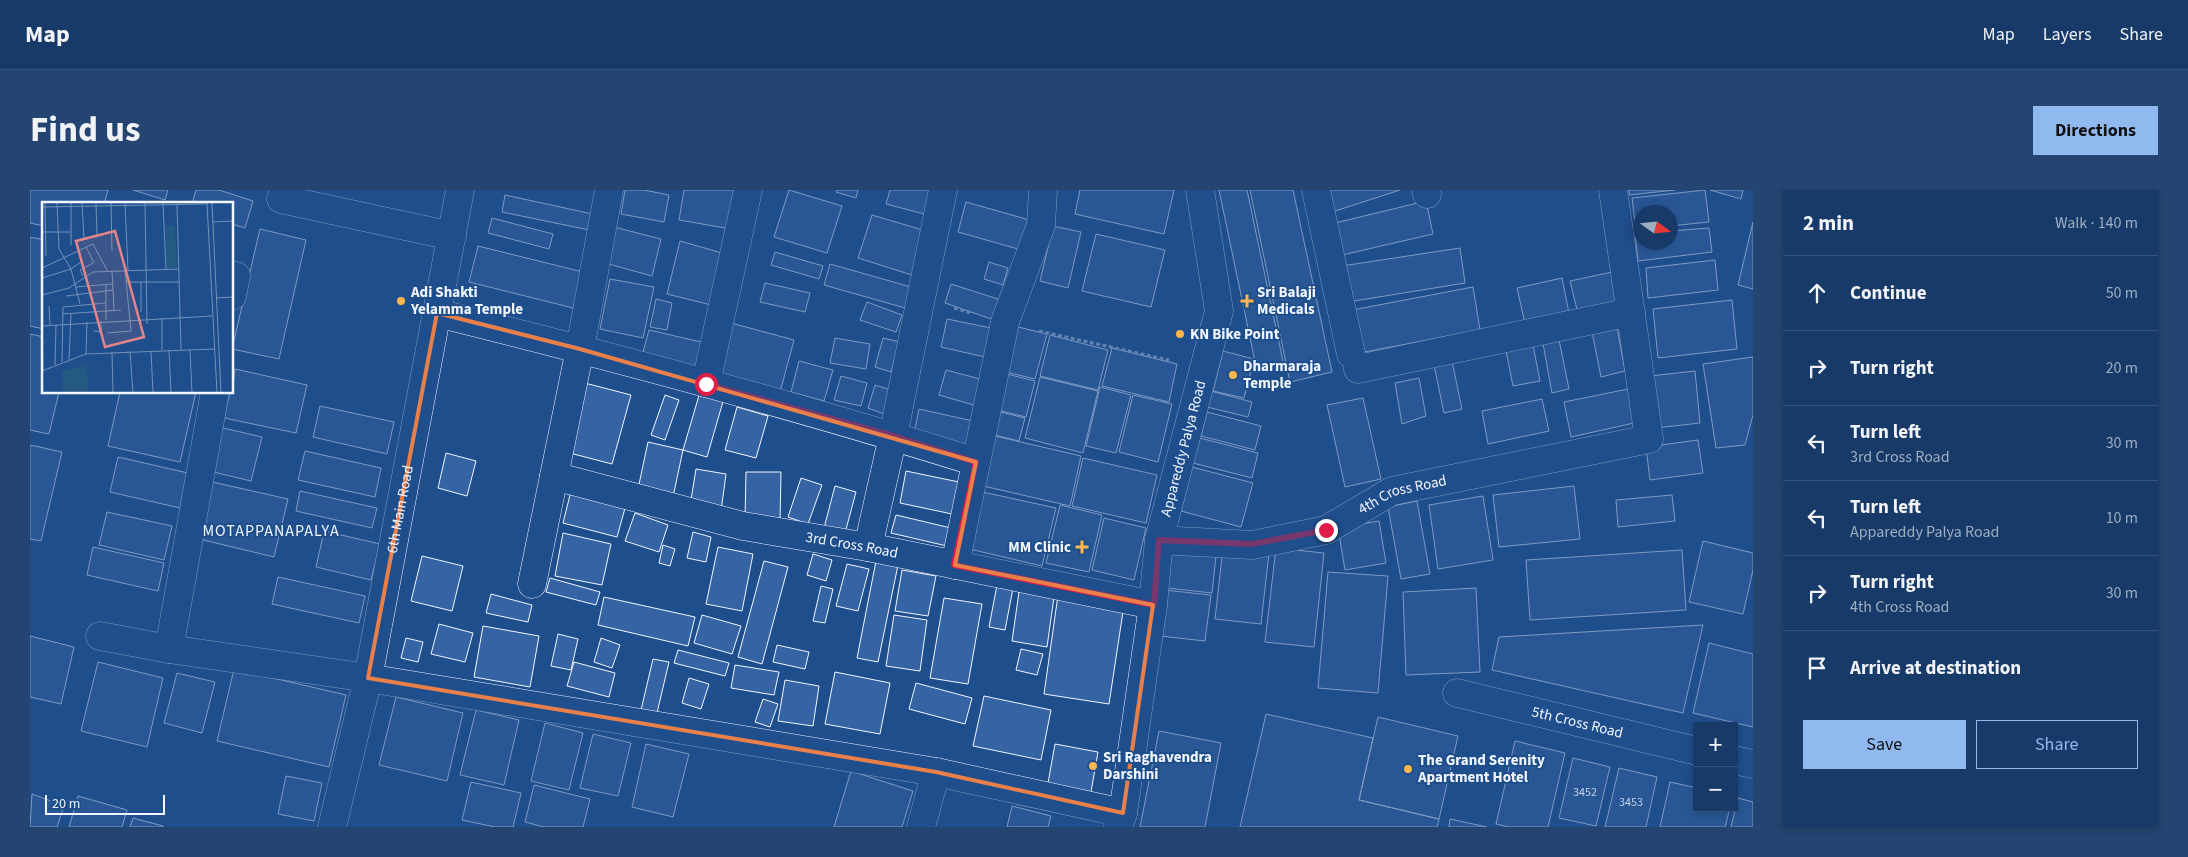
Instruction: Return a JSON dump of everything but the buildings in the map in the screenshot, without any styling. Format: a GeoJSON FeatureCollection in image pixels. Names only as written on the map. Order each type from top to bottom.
{"type":"FeatureCollection","features":[{"type":"Feature","properties":{"kind":"street"},"geometry":{"type":"LineString","coordinates":[[284,190],[281,199],[452,236]]}},
{"type":"Feature","properties":{"kind":"street","name":"6th Main Road"},"geometry":{"type":"LineString","coordinates":[[332,827],[368,678],[460,190]]}},
{"type":"Feature","properties":{"kind":"street"},"geometry":{"type":"LineString","coordinates":[[532,584],[580,348],[609,190]]}},
{"type":"Feature","properties":{"kind":"street"},"geometry":{"type":"LineString","coordinates":[[706,384],[748,190]]}},
{"type":"Feature","properties":{"kind":"street"},"geometry":{"type":"LineString","coordinates":[[868,547],[894,436],[943,190]]}},
{"type":"Feature","properties":{"kind":"street"},"geometry":{"type":"LineString","coordinates":[[954,565],[1005,322],[1041,225],[1043,190]]}},
{"type":"Feature","properties":{"kind":"street","name":"Appareddy Palya Road"},"geometry":{"type":"LineString","coordinates":[[1120,820],[1154,605],[1159,540],[1218,311],[1200,190]]}},
{"type":"Feature","properties":{"kind":"street"},"geometry":{"type":"LineString","coordinates":[[1316,190],[1355,362],[1631,312],[1613,190]]}},
{"type":"Feature","properties":{"kind":"street","name":"4th Cross Road"},"geometry":{"type":"LineString","coordinates":[[1159,540],[1252,544],[1326,530],[1392,491],[1649,439],[1631,312]]}},
{"type":"Feature","properties":{"kind":"street"},"geometry":{"type":"LineString","coordinates":[[437,313],[580,348],[894,436],[976,462]]}},
{"type":"Feature","properties":{"kind":"street"},"geometry":{"type":"LineString","coordinates":[[169,649],[215,394]]}},
{"type":"Feature","properties":{"kind":"street","name":"3rd Cross Road"},"geometry":{"type":"LineString","coordinates":[[554,476],[743,526],[868,547],[1154,605]]}},
{"type":"Feature","properties":{"kind":"street"},"geometry":{"type":"LineString","coordinates":[[100,636],[169,649],[368,678],[936,772],[1120,820]]}},
{"type":"Feature","properties":{"kind":"street","name":"5th Cross Road"},"geometry":{"type":"LineString","coordinates":[[1457,693],[1693,750]]}},
{"type":"Feature","properties":{"kind":"street"},"geometry":{"type":"LineString","coordinates":[[1738,761],[1753,764]]}},
{"type":"Feature","properties":{"kind":"street"},"geometry":{"type":"LineString","coordinates":[[921,827],[936,772]]}},
{"type":"Feature","properties":{"kind":"path"},"geometry":{"type":"LineString","coordinates":[[1042,332],[1204,368]]}},
{"type":"Feature","properties":{"kind":"highlighted area"},"geometry":{"type":"Polygon","coordinates":[[[437,313],[580,349],[976,462],[955,565],[1153,605],[1123,813],[936,772],[368,678],[437,313]]]}},
{"type":"Feature","properties":{"kind":"place","name":"Adi Shakti Yelamma Temple"},"geometry":{"type":"Point","coordinates":[401,301]}},
{"type":"Feature","properties":{"kind":"place","name":"Sri Balaji Medicals"},"geometry":{"type":"Point","coordinates":[1247,301]}},
{"type":"Feature","properties":{"kind":"place","name":"KN Bike Point"},"geometry":{"type":"Point","coordinates":[1180,334]}},
{"type":"Feature","properties":{"kind":"place","name":"Dharmaraja Temple"},"geometry":{"type":"Point","coordinates":[1233,375]}},
{"type":"Feature","properties":{"kind":"place","name":"MM Clinic"},"geometry":{"type":"Point","coordinates":[1082,547]}},
{"type":"Feature","properties":{"kind":"place","name":"Sri Raghavendra Darshini"},"geometry":{"type":"Point","coordinates":[1093,766]}},
{"type":"Feature","properties":{"kind":"place","name":"The Grand Serenity Apartment Hotel"},"geometry":{"type":"Point","coordinates":[1408,769]}},
{"type":"Feature","properties":{"kind":"district","name":"MOTAPPANAPALYA"},"geometry":{"type":"Point","coordinates":[271,530]}},
{"type":"Feature","properties":{"kind":"route"},"geometry":{"type":"LineString","coordinates":[[706,384],[894,436],[976,462],[954,565],[1154,605],[1159,540],[1252,544],[1326,530]]}}]}
